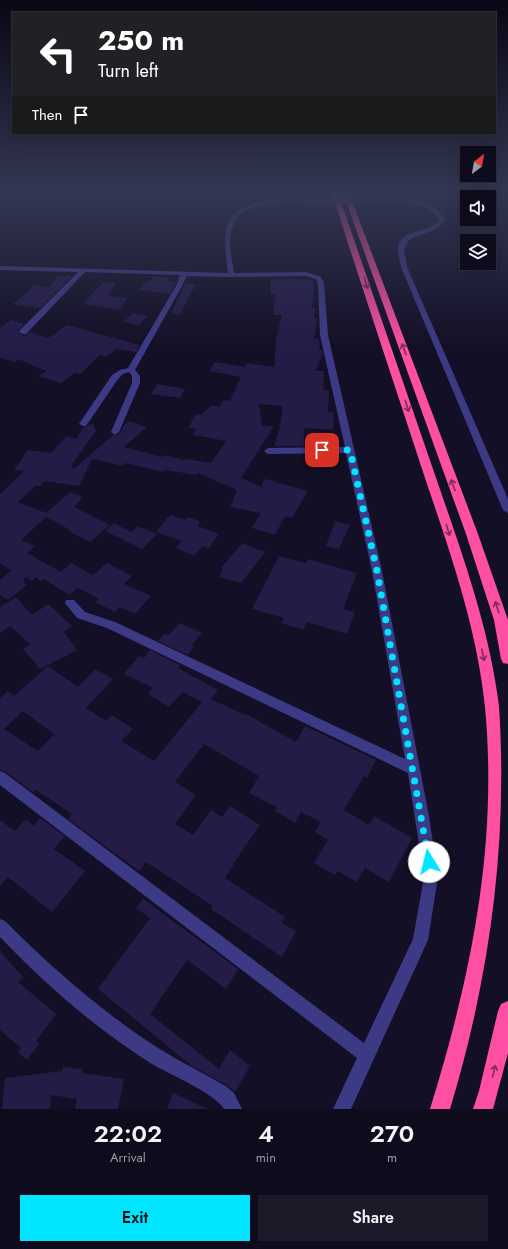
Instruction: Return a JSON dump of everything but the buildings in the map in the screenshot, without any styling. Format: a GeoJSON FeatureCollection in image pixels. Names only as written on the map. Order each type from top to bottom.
{"type":"FeatureCollection","features":[{"type":"Feature","properties":{"kind":"highway"},"geometry":{"type":"LineString","coordinates":[[352,245],[462,572],[477,625],[492,708],[497,789],[495,849],[487,917],[474,990],[451,1075],[440,1109]]}},
{"type":"Feature","properties":{"kind":"highway"},"geometry":{"type":"LineString","coordinates":[[365,245],[472,534],[501,620],[508,659]]}},
{"type":"Feature","properties":{"kind":"highway"},"geometry":{"type":"LineString","coordinates":[[483,1109],[508,1011]]}},
{"type":"Feature","properties":{"kind":"street"},"geometry":{"type":"LineString","coordinates":[[228,245],[231,275]]}},
{"type":"Feature","properties":{"kind":"street"},"geometry":{"type":"LineString","coordinates":[[402,245],[404,267],[508,510]]}},
{"type":"Feature","properties":{"kind":"street"},"geometry":{"type":"LineString","coordinates":[[0,268],[231,275],[306,274],[319,278],[321,283],[324,335],[377,571],[431,877],[420,940],[342,1109]]}},
{"type":"Feature","properties":{"kind":"street"},"geometry":{"type":"LineString","coordinates":[[23,332],[83,271]]}},
{"type":"Feature","properties":{"kind":"street"},"geometry":{"type":"LineString","coordinates":[[131,370],[179,286],[184,274]]}},
{"type":"Feature","properties":{"kind":"street"},"geometry":{"type":"LineString","coordinates":[[83,424],[119,372],[131,370]]}},
{"type":"Feature","properties":{"kind":"street"},"geometry":{"type":"LineString","coordinates":[[115,432],[136,383],[136,376],[131,370]]}},
{"type":"Feature","properties":{"kind":"street"},"geometry":{"type":"LineString","coordinates":[[268,451],[350,450]]}},
{"type":"Feature","properties":{"kind":"street"},"geometry":{"type":"LineString","coordinates":[[70,603],[81,615],[111,625],[413,769]]}},
{"type":"Feature","properties":{"kind":"street"},"geometry":{"type":"LineString","coordinates":[[0,777],[367,1055]]}},
{"type":"Feature","properties":{"kind":"street"},"geometry":{"type":"LineString","coordinates":[[0,926],[36,962],[110,1024],[152,1054],[221,1093],[228,1099],[233,1109]]}},
{"type":"Feature","properties":{"kind":"route"},"geometry":{"type":"LineString","coordinates":[[322,450],[350,450],[377,571],[422,816],[429,862]]}}]}
